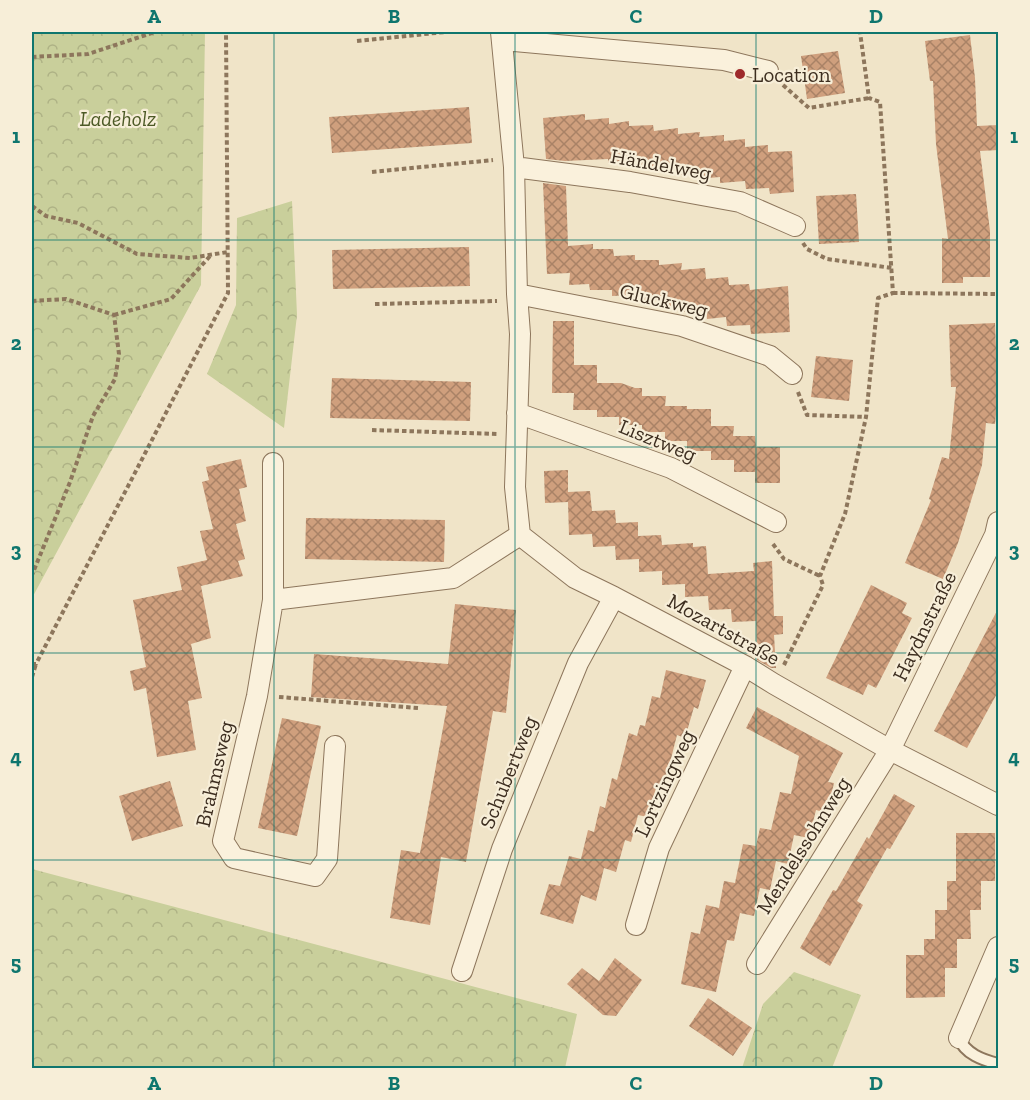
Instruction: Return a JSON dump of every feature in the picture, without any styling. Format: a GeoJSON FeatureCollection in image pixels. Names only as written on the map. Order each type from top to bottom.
{"type":"FeatureCollection","features":[{"type":"Feature","properties":{"kind":"street"},"geometry":{"type":"LineString","coordinates":[[273,600],[453,578],[520,535],[514,488],[520,334],[513,162],[501,36],[724,60],[768,71]]}},
{"type":"Feature","properties":{"kind":"street","name":"Händelweg"},"geometry":{"type":"LineString","coordinates":[[513,162],[740,202],[795,226]]}},
{"type":"Feature","properties":{"kind":"street","name":"Gluckweg"},"geometry":{"type":"LineString","coordinates":[[517,297],[681,326],[770,356],[792,374]]}},
{"type":"Feature","properties":{"kind":"street","name":"Lisztweg"},"geometry":{"type":"LineString","coordinates":[[517,413],[670,468],[776,522]]}},
{"type":"Feature","properties":{"kind":"street","name":"Brahmsweg"},"geometry":{"type":"LineString","coordinates":[[273,463],[273,600],[256,696],[223,841],[234,858],[315,876],[327,859],[335,746]]}},
{"type":"Feature","properties":{"kind":"street","name":"Haydnstraße"},"geometry":{"type":"LineString","coordinates":[[890,750],[995,535],[999,522]]}},
{"type":"Feature","properties":{"kind":"street","name":"Mozartstraße"},"geometry":{"type":"LineString","coordinates":[[520,535],[575,578],[745,666],[890,750],[999,805]]}},
{"type":"Feature","properties":{"kind":"street","name":"Schubertweg"},"geometry":{"type":"LineString","coordinates":[[462,971],[502,849],[578,663],[614,597]]}},
{"type":"Feature","properties":{"kind":"street","name":"Lortzingweg"},"geometry":{"type":"LineString","coordinates":[[636,925],[659,848],[745,666]]}},
{"type":"Feature","properties":{"kind":"street","name":"Mendelssohnweg"},"geometry":{"type":"LineString","coordinates":[[757,964],[890,750]]}},
{"type":"Feature","properties":{"kind":"street"},"geometry":{"type":"LineString","coordinates":[[959,1038],[999,947]]}},
{"type":"Feature","properties":{"kind":"lane"},"geometry":{"type":"LineString","coordinates":[[959,1038],[968,1050],[999,1064]]}},
{"type":"Feature","properties":{"kind":"path"},"geometry":{"type":"LineString","coordinates":[[32,57],[88,54],[155,32]]}},
{"type":"Feature","properties":{"kind":"path"},"geometry":{"type":"LineString","coordinates":[[32,677],[34,664],[228,293],[226,32]]}},
{"type":"Feature","properties":{"kind":"path"},"geometry":{"type":"LineString","coordinates":[[357,41],[445,32]]}},
{"type":"Feature","properties":{"kind":"path"},"geometry":{"type":"LineString","coordinates":[[860,32],[869,98]]}},
{"type":"Feature","properties":{"kind":"path"},"geometry":{"type":"LineString","coordinates":[[768,71],[809,108],[869,98],[880,102],[893,293]]}},
{"type":"Feature","properties":{"kind":"path"},"geometry":{"type":"LineString","coordinates":[[372,171],[513,162]]}},
{"type":"Feature","properties":{"kind":"path"},"geometry":{"type":"LineString","coordinates":[[32,206],[46,216],[78,223],[137,254],[190,258],[228,252]]}},
{"type":"Feature","properties":{"kind":"path"},"geometry":{"type":"LineString","coordinates":[[795,226],[807,249],[827,259],[892,268]]}},
{"type":"Feature","properties":{"kind":"path"},"geometry":{"type":"LineString","coordinates":[[32,301],[66,299],[114,315],[171,299],[211,255]]}},
{"type":"Feature","properties":{"kind":"path"},"geometry":{"type":"LineString","coordinates":[[774,684],[823,585],[820,576],[845,514],[866,417],[878,298],[893,293],[999,294]]}},
{"type":"Feature","properties":{"kind":"path"},"geometry":{"type":"LineString","coordinates":[[375,304],[517,297]]}},
{"type":"Feature","properties":{"kind":"path"},"geometry":{"type":"LineString","coordinates":[[32,575],[70,482],[93,416],[115,379],[118,354],[114,315]]}},
{"type":"Feature","properties":{"kind":"path"},"geometry":{"type":"LineString","coordinates":[[792,374],[807,415],[866,417]]}},
{"type":"Feature","properties":{"kind":"path"},"geometry":{"type":"LineString","coordinates":[[372,430],[516,435]]}},
{"type":"Feature","properties":{"kind":"path"},"geometry":{"type":"LineString","coordinates":[[776,522],[773,544],[784,559],[820,576]]}},
{"type":"Feature","properties":{"kind":"path"},"geometry":{"type":"LineString","coordinates":[[256,696],[418,708]]}},
{"type":"Feature","properties":{"kind":"green space","name":"Ladeholz"},"geometry":{"type":"Polygon","coordinates":[[[32,32],[205,32],[201,285],[32,598],[32,32]]]}},
{"type":"Feature","properties":{"kind":"green space"},"geometry":{"type":"Polygon","coordinates":[[[292,201],[297,315],[284,428],[207,374],[236,305],[237,218],[292,201]]]}},
{"type":"Feature","properties":{"kind":"green space"},"geometry":{"type":"Polygon","coordinates":[[[32,869],[577,1014],[565,1068],[32,1068],[32,869]]]}},
{"type":"Feature","properties":{"kind":"green space"},"geometry":{"type":"Polygon","coordinates":[[[794,972],[861,995],[832,1068],[742,1068],[763,1004],[794,972]]]}},
{"type":"Feature","properties":{"kind":"building"},"geometry":{"type":"Polygon","coordinates":[[[970,35],[977,126],[999,125],[999,150],[980,151],[990,231],[990,277],[963,277],[963,283],[942,283],[942,238],[948,239],[936,144],[933,81],[930,81],[925,41],[970,35]]]}},
{"type":"Feature","properties":{"kind":"building"},"geometry":{"type":"Polygon","coordinates":[[[838,51],[845,93],[807,99],[801,56],[838,51]]]}},
{"type":"Feature","properties":{"kind":"building"},"geometry":{"type":"Polygon","coordinates":[[[469,107],[472,143],[332,153],[329,117],[469,107]]]}},
{"type":"Feature","properties":{"kind":"building"},"geometry":{"type":"Polygon","coordinates":[[[585,114],[585,120],[609,118],[609,124],[629,121],[629,126],[653,125],[654,131],[678,128],[678,134],[700,132],[699,137],[724,135],[724,141],[745,139],[745,147],[768,145],[768,152],[792,151],[794,192],[770,194],[769,188],[746,189],[745,181],[720,183],[720,177],[698,179],[697,174],[677,175],[676,170],[655,171],[654,166],[629,167],[628,162],[608,163],[608,159],[565,161],[546,159],[543,118],[585,114]]]}},
{"type":"Feature","properties":{"kind":"building"},"geometry":{"type":"Polygon","coordinates":[[[543,183],[566,186],[568,246],[593,244],[593,249],[613,249],[614,256],[635,255],[635,260],[659,260],[659,265],[682,263],[681,270],[705,268],[706,279],[728,277],[729,285],[749,284],[750,290],[788,286],[790,332],[751,334],[750,325],[727,326],[726,317],[707,319],[706,310],[682,312],[681,306],[659,308],[658,300],[633,301],[632,295],[612,296],[612,290],[590,290],[589,284],[569,285],[570,273],[547,274],[543,183]]]}},
{"type":"Feature","properties":{"kind":"building"},"geometry":{"type":"Polygon","coordinates":[[[856,194],[859,242],[819,244],[816,196],[856,194]]]}},
{"type":"Feature","properties":{"kind":"building"},"geometry":{"type":"Polygon","coordinates":[[[469,247],[470,286],[333,289],[332,250],[469,247]]]}},
{"type":"Feature","properties":{"kind":"building"},"geometry":{"type":"Polygon","coordinates":[[[553,321],[574,321],[574,365],[597,365],[597,383],[621,383],[642,388],[642,396],[666,396],[665,406],[711,409],[711,426],[734,426],[733,436],[755,436],[756,447],[780,447],[780,483],[755,483],[755,472],[734,472],[734,460],[711,460],[711,451],[687,451],[687,441],[665,441],[665,432],[642,432],[642,425],[619,425],[619,417],[597,417],[597,410],[573,410],[574,393],[552,393],[553,321]]]}},
{"type":"Feature","properties":{"kind":"building"},"geometry":{"type":"Polygon","coordinates":[[[995,323],[998,396],[995,424],[986,423],[982,465],[958,543],[943,579],[905,563],[931,500],[929,499],[942,457],[949,459],[956,387],[951,387],[949,325],[995,323]]]}},
{"type":"Feature","properties":{"kind":"building"},"geometry":{"type":"Polygon","coordinates":[[[816,356],[853,360],[849,401],[811,397],[816,356]]]}},
{"type":"Feature","properties":{"kind":"building"},"geometry":{"type":"Polygon","coordinates":[[[332,378],[471,382],[470,421],[330,418],[332,378]]]}},
{"type":"Feature","properties":{"kind":"building"},"geometry":{"type":"Polygon","coordinates":[[[241,459],[247,487],[239,489],[246,521],[236,524],[245,559],[238,561],[243,576],[201,586],[211,638],[191,644],[202,698],[188,701],[196,750],[157,757],[146,688],[134,691],[130,671],[146,667],[133,600],[182,590],[177,567],[207,560],[200,531],[213,529],[202,482],[209,480],[206,467],[241,459]]]}},
{"type":"Feature","properties":{"kind":"building"},"geometry":{"type":"Polygon","coordinates":[[[568,470],[568,492],[590,491],[592,511],[615,510],[616,523],[638,522],[638,536],[661,535],[662,545],[693,543],[693,547],[706,546],[708,574],[754,571],[753,563],[772,561],[774,616],[783,616],[783,634],[774,635],[776,668],[771,668],[757,660],[756,621],[732,622],[731,609],[709,610],[708,596],[685,597],[685,584],[662,585],[662,571],[639,572],[639,559],[616,560],[615,546],[593,547],[592,534],[569,535],[568,502],[545,503],[544,471],[568,470]]]}},
{"type":"Feature","properties":{"kind":"building"},"geometry":{"type":"Polygon","coordinates":[[[306,518],[445,520],[444,562],[305,559],[306,518]]]}},
{"type":"Feature","properties":{"kind":"building"},"geometry":{"type":"Polygon","coordinates":[[[871,585],[907,603],[902,613],[912,618],[876,688],[868,684],[863,695],[826,678],[871,585]]]}},
{"type":"Feature","properties":{"kind":"building"},"geometry":{"type":"Polygon","coordinates":[[[455,604],[516,610],[506,713],[493,711],[466,862],[441,857],[430,925],[390,918],[401,850],[420,853],[447,706],[311,697],[314,654],[448,664],[455,604]]]}},
{"type":"Feature","properties":{"kind":"building"},"geometry":{"type":"Polygon","coordinates":[[[999,607],[999,690],[967,748],[934,731],[999,607]]]}},
{"type":"Feature","properties":{"kind":"building"},"geometry":{"type":"Polygon","coordinates":[[[666,670],[706,680],[698,709],[694,707],[685,738],[677,735],[663,790],[656,788],[648,817],[638,815],[631,842],[625,840],[616,872],[604,868],[596,901],[581,895],[573,924],[540,914],[549,884],[560,886],[569,856],[581,859],[588,830],[594,832],[600,806],[605,808],[612,778],[617,780],[629,733],[637,736],[640,725],[645,726],[652,696],[660,698],[666,670]]]}},
{"type":"Feature","properties":{"kind":"building"},"geometry":{"type":"Polygon","coordinates":[[[757,707],[843,753],[828,782],[834,783],[827,813],[816,810],[809,838],[794,835],[788,864],[776,861],[770,890],[760,888],[754,916],[740,913],[734,941],[727,940],[716,992],[681,984],[691,932],[700,934],[706,905],[719,908],[724,881],[735,883],[743,844],[756,846],[760,828],[771,830],[780,792],[791,794],[799,756],[746,728],[757,707]]]}},
{"type":"Feature","properties":{"kind":"building"},"geometry":{"type":"Polygon","coordinates":[[[282,718],[321,726],[297,836],[258,828],[282,718]]]}},
{"type":"Feature","properties":{"kind":"building"},"geometry":{"type":"Polygon","coordinates":[[[170,781],[183,826],[132,841],[119,796],[170,781]]]}},
{"type":"Feature","properties":{"kind":"building"},"geometry":{"type":"Polygon","coordinates":[[[894,794],[915,806],[890,849],[887,848],[857,901],[863,905],[830,966],[800,948],[833,890],[836,891],[867,837],[869,839],[894,794]]]}},
{"type":"Feature","properties":{"kind":"building"},"geometry":{"type":"Polygon","coordinates":[[[956,833],[995,833],[995,881],[981,881],[981,910],[970,910],[971,939],[957,939],[957,968],[945,968],[945,997],[906,998],[906,955],[924,955],[924,939],[935,939],[935,910],[947,910],[947,881],[956,881],[956,833]]]}},
{"type":"Feature","properties":{"kind":"building"},"geometry":{"type":"Polygon","coordinates":[[[615,958],[642,980],[616,1016],[603,1015],[567,984],[582,968],[599,981],[615,958]]]}},
{"type":"Feature","properties":{"kind":"building"},"geometry":{"type":"Polygon","coordinates":[[[708,998],[752,1028],[733,1056],[689,1026],[708,998]]]}},
{"type":"Feature","properties":{"kind":"place","name":"Location"},"geometry":{"type":"Point","coordinates":[740,74]}}]}
